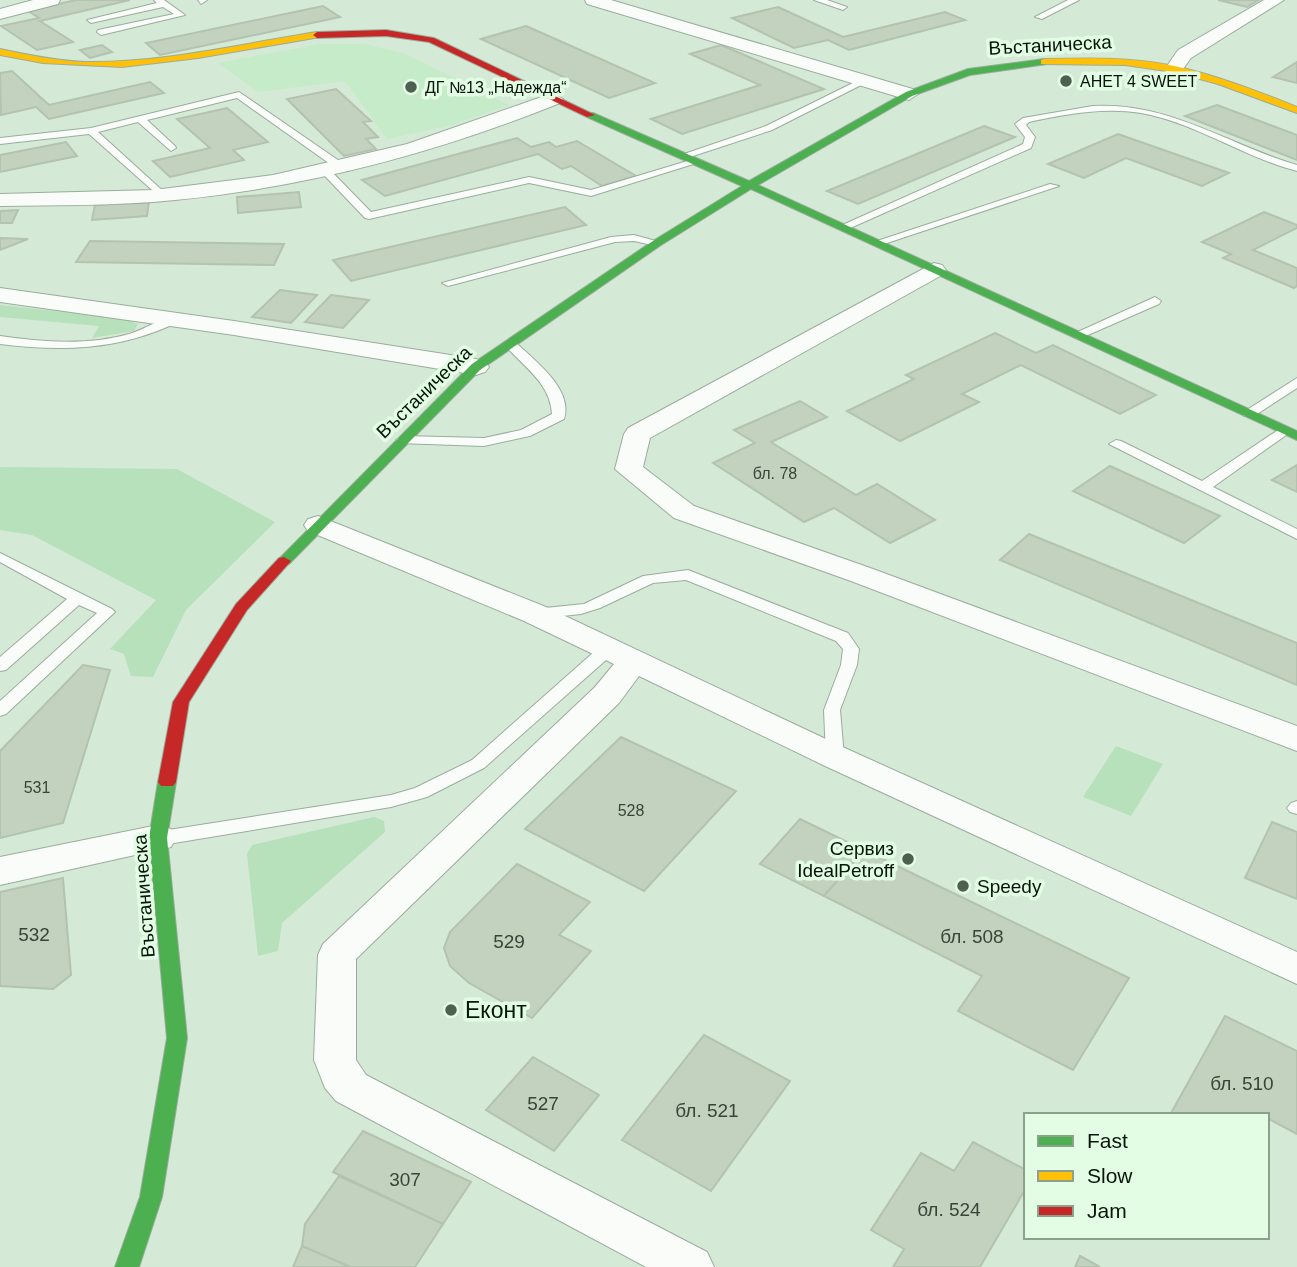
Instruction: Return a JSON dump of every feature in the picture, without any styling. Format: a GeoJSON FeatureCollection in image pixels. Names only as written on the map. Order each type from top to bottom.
{"type":"FeatureCollection","features":[{"type":"Feature","properties":{"kind":"main road"},"geometry":{"type":"LineString","coordinates":[[2,53],[36,61],[93,67],[143,65],[307,35],[349,31],[394,33],[425,38],[460,52],[553,99],[752,184],[1291,433]]}},
{"type":"Feature","properties":{"kind":"main road","name":"Въстаническа"},"geometry":{"type":"LineString","coordinates":[[127,1267],[151,1197],[177,1038],[158,838],[181,702],[242,607],[318,525],[403,440],[477,367],[657,243],[752,184],[909,94],[968,72],[1022,63],[1088,60],[1136,63],[1174,69],[1222,82],[1297,110]]}},
{"type":"Feature","properties":{"kind":"street"},"geometry":{"type":"LineString","coordinates":[[0,15],[52,0]]}},
{"type":"Feature","properties":{"kind":"street"},"geometry":{"type":"LineString","coordinates":[[593,0],[909,94]]}},
{"type":"Feature","properties":{"kind":"street"},"geometry":{"type":"LineString","coordinates":[[1174,69],[1184,54],[1276,0]]}},
{"type":"Feature","properties":{"kind":"street"},"geometry":{"type":"LineString","coordinates":[[0,200],[160,194],[335,171],[497,123],[553,99]]}},
{"type":"Feature","properties":{"kind":"street"},"geometry":{"type":"LineString","coordinates":[[934,270],[637,434],[629,469],[684,512],[862,575],[1297,739]]}},
{"type":"Feature","properties":{"kind":"street"},"geometry":{"type":"LineString","coordinates":[[0,295],[174,319],[477,367]]}},
{"type":"Feature","properties":{"kind":"street"},"geometry":{"type":"LineString","coordinates":[[318,525],[535,614],[835,757],[1297,969]]}},
{"type":"Feature","properties":{"kind":"street"},"geometry":{"type":"LineString","coordinates":[[621,654],[607,695],[337,955],[335,1060],[340,1076],[351,1088],[691,1267]]}},
{"type":"Feature","properties":{"kind":"street"},"geometry":{"type":"LineString","coordinates":[[0,871],[158,838]]}},
{"type":"Feature","properties":{"kind":"lane"},"geometry":{"type":"LineString","coordinates":[[818,0],[843,7]]}},
{"type":"Feature","properties":{"kind":"lane"},"geometry":{"type":"LineString","coordinates":[[1039,17],[1075,0]]}},
{"type":"Feature","properties":{"kind":"lane"},"geometry":{"type":"LineString","coordinates":[[91,20],[161,2],[181,15],[101,32]]}},
{"type":"Feature","properties":{"kind":"lane"},"geometry":{"type":"LineString","coordinates":[[0,141],[91,131],[239,95],[335,171],[369,216],[529,180],[591,193],[769,128],[864,81]]}},
{"type":"Feature","properties":{"kind":"lane"},"geometry":{"type":"LineString","coordinates":[[844,227],[1027,146],[1030,137],[1020,124],[1026,120],[1077,108],[1132,109],[1160,115],[1297,168]]}},
{"type":"Feature","properties":{"kind":"lane"},"geometry":{"type":"LineString","coordinates":[[141,120],[171,148]]}},
{"type":"Feature","properties":{"kind":"lane"},"geometry":{"type":"LineString","coordinates":[[91,131],[160,194]]}},
{"type":"Feature","properties":{"kind":"lane"},"geometry":{"type":"LineString","coordinates":[[877,243],[1054,186]]}},
{"type":"Feature","properties":{"kind":"lane"},"geometry":{"type":"LineString","coordinates":[[448,283],[615,239],[634,238],[657,243]]}},
{"type":"Feature","properties":{"kind":"lane"},"geometry":{"type":"LineString","coordinates":[[1077,335],[1156,301]]}},
{"type":"Feature","properties":{"kind":"lane"},"geometry":{"type":"LineString","coordinates":[[0,340],[91,346],[132,339],[174,319]]}},
{"type":"Feature","properties":{"kind":"lane"},"geometry":{"type":"LineString","coordinates":[[403,440],[484,442],[525,433],[559,416],[560,402],[547,381],[510,344]]}},
{"type":"Feature","properties":{"kind":"lane"},"geometry":{"type":"LineString","coordinates":[[1249,413],[1297,382]]}},
{"type":"Feature","properties":{"kind":"lane"},"geometry":{"type":"LineString","coordinates":[[1203,487],[1291,433]]}},
{"type":"Feature","properties":{"kind":"lane"},"geometry":{"type":"LineString","coordinates":[[1116,444],[1297,535]]}},
{"type":"Feature","properties":{"kind":"lane"},"geometry":{"type":"LineString","coordinates":[[0,710],[107,612],[1,557]]}},
{"type":"Feature","properties":{"kind":"lane"},"geometry":{"type":"LineString","coordinates":[[535,614],[593,607],[640,581],[663,575],[688,575],[842,637],[851,649],[849,665],[832,710],[835,757]]}},
{"type":"Feature","properties":{"kind":"lane"},"geometry":{"type":"LineString","coordinates":[[0,666],[77,598]]}},
{"type":"Feature","properties":{"kind":"lane"},"geometry":{"type":"LineString","coordinates":[[158,838],[391,800],[430,789],[478,764],[621,654]]}},
{"type":"Feature","properties":{"kind":"shaded area","name":"ДГ №13 „Надежда“"},"geometry":{"type":"Polygon","coordinates":[[[319,44],[365,44],[406,54],[509,105],[452,125],[387,139],[345,81],[258,92],[218,63],[319,44]]]}},
{"type":"Feature","properties":{"kind":"shaded area"},"geometry":{"type":"Polygon","coordinates":[[[0,305],[120,318],[138,324],[134,331],[92,338],[99,326],[0,317],[0,305]]]}},
{"type":"Feature","properties":{"kind":"shaded area"},"geometry":{"type":"Polygon","coordinates":[[[0,467],[177,469],[275,522],[186,610],[153,677],[131,676],[124,654],[110,649],[156,600],[32,535],[0,530],[0,467]]]}},
{"type":"Feature","properties":{"kind":"shaded area"},"geometry":{"type":"Polygon","coordinates":[[[1116,746],[1163,764],[1131,816],[1083,797],[1116,746]]]}},
{"type":"Feature","properties":{"kind":"shaded area"},"geometry":{"type":"Polygon","coordinates":[[[374,817],[384,821],[385,832],[282,923],[278,951],[258,956],[247,854],[252,845],[374,817]]]}},
{"type":"Feature","properties":{"kind":"building"},"geometry":{"type":"Polygon","coordinates":[[[76,0],[130,0],[40,21],[73,42],[37,50],[1,26],[39,18],[28,11],[76,0]]]}},
{"type":"Feature","properties":{"kind":"building"},"geometry":{"type":"Polygon","coordinates":[[[1218,0],[1259,0],[1247,7],[1218,0]]]}},
{"type":"Feature","properties":{"kind":"building"},"geometry":{"type":"Polygon","coordinates":[[[323,6],[340,17],[160,55],[146,43],[323,6]]]}},
{"type":"Feature","properties":{"kind":"building"},"geometry":{"type":"Polygon","coordinates":[[[778,7],[843,37],[945,12],[965,20],[849,50],[828,40],[794,48],[732,18],[778,7]]]}},
{"type":"Feature","properties":{"kind":"building"},"geometry":{"type":"Polygon","coordinates":[[[526,26],[655,83],[609,98],[481,39],[526,26]]]}},
{"type":"Feature","properties":{"kind":"building"},"geometry":{"type":"Polygon","coordinates":[[[102,45],[112,52],[90,58],[80,50],[102,45]]]}},
{"type":"Feature","properties":{"kind":"building"},"geometry":{"type":"Polygon","coordinates":[[[721,45],[824,89],[682,134],[651,119],[760,85],[690,54],[721,45]]]}},
{"type":"Feature","properties":{"kind":"building"},"geometry":{"type":"Polygon","coordinates":[[[1297,62],[1297,83],[1273,77],[1297,62]]]}},
{"type":"Feature","properties":{"kind":"building"},"geometry":{"type":"Polygon","coordinates":[[[12,71],[49,105],[150,82],[164,93],[49,119],[36,107],[1,115],[0,73],[12,71]]]}},
{"type":"Feature","properties":{"kind":"building"},"geometry":{"type":"Polygon","coordinates":[[[336,89],[371,121],[363,122],[378,137],[366,139],[376,149],[344,156],[287,99],[336,89]]]}},
{"type":"Feature","properties":{"kind":"building"},"geometry":{"type":"Polygon","coordinates":[[[1217,105],[1297,135],[1297,160],[1185,116],[1217,105]]]}},
{"type":"Feature","properties":{"kind":"building"},"geometry":{"type":"Polygon","coordinates":[[[227,108],[268,142],[233,150],[244,160],[170,177],[153,161],[210,148],[177,119],[227,108]]]}},
{"type":"Feature","properties":{"kind":"building"},"geometry":{"type":"Polygon","coordinates":[[[984,126],[1015,137],[858,204],[827,191],[984,126]]]}},
{"type":"Feature","properties":{"kind":"building"},"geometry":{"type":"Polygon","coordinates":[[[1118,134],[1229,173],[1202,186],[1126,158],[1084,178],[1048,164],[1118,134]]]}},
{"type":"Feature","properties":{"kind":"building"},"geometry":{"type":"Polygon","coordinates":[[[517,138],[531,147],[549,142],[556,147],[577,141],[636,176],[602,186],[571,166],[562,169],[538,154],[385,196],[362,180],[517,138]]]}},
{"type":"Feature","properties":{"kind":"building"},"geometry":{"type":"Polygon","coordinates":[[[66,142],[77,156],[0,172],[0,155],[66,142]]]}},
{"type":"Feature","properties":{"kind":"building"},"geometry":{"type":"Polygon","coordinates":[[[299,192],[301,207],[238,213],[237,197],[299,192]]]}},
{"type":"Feature","properties":{"kind":"building"},"geometry":{"type":"Polygon","coordinates":[[[149,201],[147,216],[92,220],[95,205],[149,201]]]}},
{"type":"Feature","properties":{"kind":"building"},"geometry":{"type":"Polygon","coordinates":[[[565,207],[586,225],[351,281],[333,260],[565,207]]]}},
{"type":"Feature","properties":{"kind":"building"},"geometry":{"type":"Polygon","coordinates":[[[18,210],[12,223],[0,223],[0,211],[18,210]]]}},
{"type":"Feature","properties":{"kind":"building"},"geometry":{"type":"Polygon","coordinates":[[[1264,212],[1297,225],[1297,228],[1253,250],[1297,268],[1297,286],[1294,288],[1223,258],[1231,254],[1202,242],[1264,212]]]}},
{"type":"Feature","properties":{"kind":"building"},"geometry":{"type":"Polygon","coordinates":[[[0,238],[28,239],[0,250],[0,238]]]}},
{"type":"Feature","properties":{"kind":"building"},"geometry":{"type":"Polygon","coordinates":[[[90,241],[284,244],[274,265],[76,262],[90,241]]]}},
{"type":"Feature","properties":{"kind":"building"},"geometry":{"type":"Polygon","coordinates":[[[280,290],[317,295],[291,323],[252,317],[280,290]]]}},
{"type":"Feature","properties":{"kind":"building"},"geometry":{"type":"Polygon","coordinates":[[[331,295],[369,300],[343,328],[305,322],[331,295]]]}},
{"type":"Feature","properties":{"kind":"building"},"geometry":{"type":"Polygon","coordinates":[[[995,333],[1036,353],[1053,345],[1156,395],[1120,414],[1021,365],[962,394],[979,402],[900,441],[847,411],[914,379],[906,375],[995,333]]]}},
{"type":"Feature","properties":{"kind":"building"},"geometry":{"type":"Polygon","coordinates":[[[800,401],[827,417],[771,442],[856,495],[877,484],[935,520],[890,543],[834,508],[804,522],[713,463],[755,443],[734,430],[800,401]]]}},
{"type":"Feature","properties":{"kind":"building"},"geometry":{"type":"Polygon","coordinates":[[[1297,465],[1297,492],[1272,480],[1297,465]]]}},
{"type":"Feature","properties":{"kind":"building"},"geometry":{"type":"Polygon","coordinates":[[[1110,466],[1220,516],[1184,543],[1073,491],[1110,466]]]}},
{"type":"Feature","properties":{"kind":"building"},"geometry":{"type":"Polygon","coordinates":[[[1029,534],[1297,643],[1297,685],[1000,560],[1029,534]]]}},
{"type":"Feature","properties":{"kind":"building"},"geometry":{"type":"Polygon","coordinates":[[[83,665],[110,670],[63,823],[0,838],[0,751],[83,665]]]}},
{"type":"Feature","properties":{"kind":"building"},"geometry":{"type":"Polygon","coordinates":[[[621,737],[736,791],[644,891],[525,829],[621,737]]]}},
{"type":"Feature","properties":{"kind":"building"},"geometry":{"type":"Polygon","coordinates":[[[800,819],[864,850],[824,896],[760,864],[800,819]]]}},
{"type":"Feature","properties":{"kind":"building"},"geometry":{"type":"Polygon","coordinates":[[[1272,822],[1297,832],[1297,899],[1245,878],[1272,822]]]}},
{"type":"Feature","properties":{"kind":"building"},"geometry":{"type":"Polygon","coordinates":[[[864,850],[1129,978],[1073,1070],[958,1011],[982,976],[824,896],[864,850]]]}},
{"type":"Feature","properties":{"kind":"building"},"geometry":{"type":"Polygon","coordinates":[[[517,864],[590,902],[559,935],[591,951],[532,1018],[469,983],[450,966],[444,948],[450,932],[517,864]]]}},
{"type":"Feature","properties":{"kind":"building"},"geometry":{"type":"Polygon","coordinates":[[[63,878],[71,975],[53,989],[0,986],[0,892],[63,878]]]}},
{"type":"Feature","properties":{"kind":"building"},"geometry":{"type":"Polygon","coordinates":[[[1225,1016],[1297,1051],[1297,1134],[1269,1119],[1269,1113],[1171,1113],[1225,1016]]]}},
{"type":"Feature","properties":{"kind":"building"},"geometry":{"type":"Polygon","coordinates":[[[704,1035],[790,1081],[711,1191],[622,1140],[704,1035]]]}},
{"type":"Feature","properties":{"kind":"building"},"geometry":{"type":"Polygon","coordinates":[[[533,1057],[599,1095],[554,1151],[486,1110],[533,1057]]]}},
{"type":"Feature","properties":{"kind":"building"},"geometry":{"type":"Polygon","coordinates":[[[363,1131],[471,1182],[443,1224],[333,1172],[363,1131]]]}},
{"type":"Feature","properties":{"kind":"building"},"geometry":{"type":"Polygon","coordinates":[[[973,1142],[1024,1169],[1024,1191],[980,1267],[893,1267],[904,1249],[871,1230],[921,1153],[954,1171],[973,1142]]]}},
{"type":"Feature","properties":{"kind":"building"},"geometry":{"type":"Polygon","coordinates":[[[339,1176],[443,1224],[415,1267],[350,1267],[302,1246],[305,1224],[339,1176]]]}},
{"type":"Feature","properties":{"kind":"building"},"geometry":{"type":"Polygon","coordinates":[[[302,1246],[350,1267],[293,1267],[302,1246]]]}},
{"type":"Feature","properties":{"kind":"building"},"geometry":{"type":"Polygon","coordinates":[[[1080,1256],[1100,1267],[1075,1267],[1080,1256]]]}},
{"type":"Feature","properties":{"kind":"traffic: fast"},"geometry":{"type":"LineString","coordinates":[[284,561],[476,367],[657,243],[752,184],[909,94],[968,72],[1044,62]]}},
{"type":"Feature","properties":{"kind":"traffic: fast"},"geometry":{"type":"LineString","coordinates":[[590,115],[861,234],[1297,436]]}},
{"type":"Feature","properties":{"kind":"traffic: fast"},"geometry":{"type":"LineString","coordinates":[[127,1267],[151,1197],[177,1038],[158,838],[167,782]]}},
{"type":"Feature","properties":{"kind":"traffic: slow"},"geometry":{"type":"LineString","coordinates":[[0,52],[43,61],[122,64],[160,61],[317,35]]}},
{"type":"Feature","properties":{"kind":"traffic: slow"},"geometry":{"type":"LineString","coordinates":[[1044,62],[1109,61],[1174,69],[1221,82],[1297,110]]}},
{"type":"Feature","properties":{"kind":"traffic: jam"},"geometry":{"type":"LineString","coordinates":[[317,35],[386,33],[431,40],[590,115]]}},
{"type":"Feature","properties":{"kind":"traffic: jam"},"geometry":{"type":"LineString","coordinates":[[167,782],[181,702],[241,607],[284,561]]}},
{"type":"Feature","properties":{"kind":"place","name":"АНЕТ 4 SWEET"},"geometry":{"type":"Point","coordinates":[1066,81]}},
{"type":"Feature","properties":{"kind":"place","name":"ДГ №13 „Надежда“"},"geometry":{"type":"Point","coordinates":[411,87]}},
{"type":"Feature","properties":{"kind":"place","name":"Сервиз IdealPetroff"},"geometry":{"type":"Point","coordinates":[908,859]}},
{"type":"Feature","properties":{"kind":"place","name":"Speedy"},"geometry":{"type":"Point","coordinates":[963,886]}},
{"type":"Feature","properties":{"kind":"place","name":"Еконт"},"geometry":{"type":"Point","coordinates":[451,1010]}}]}
